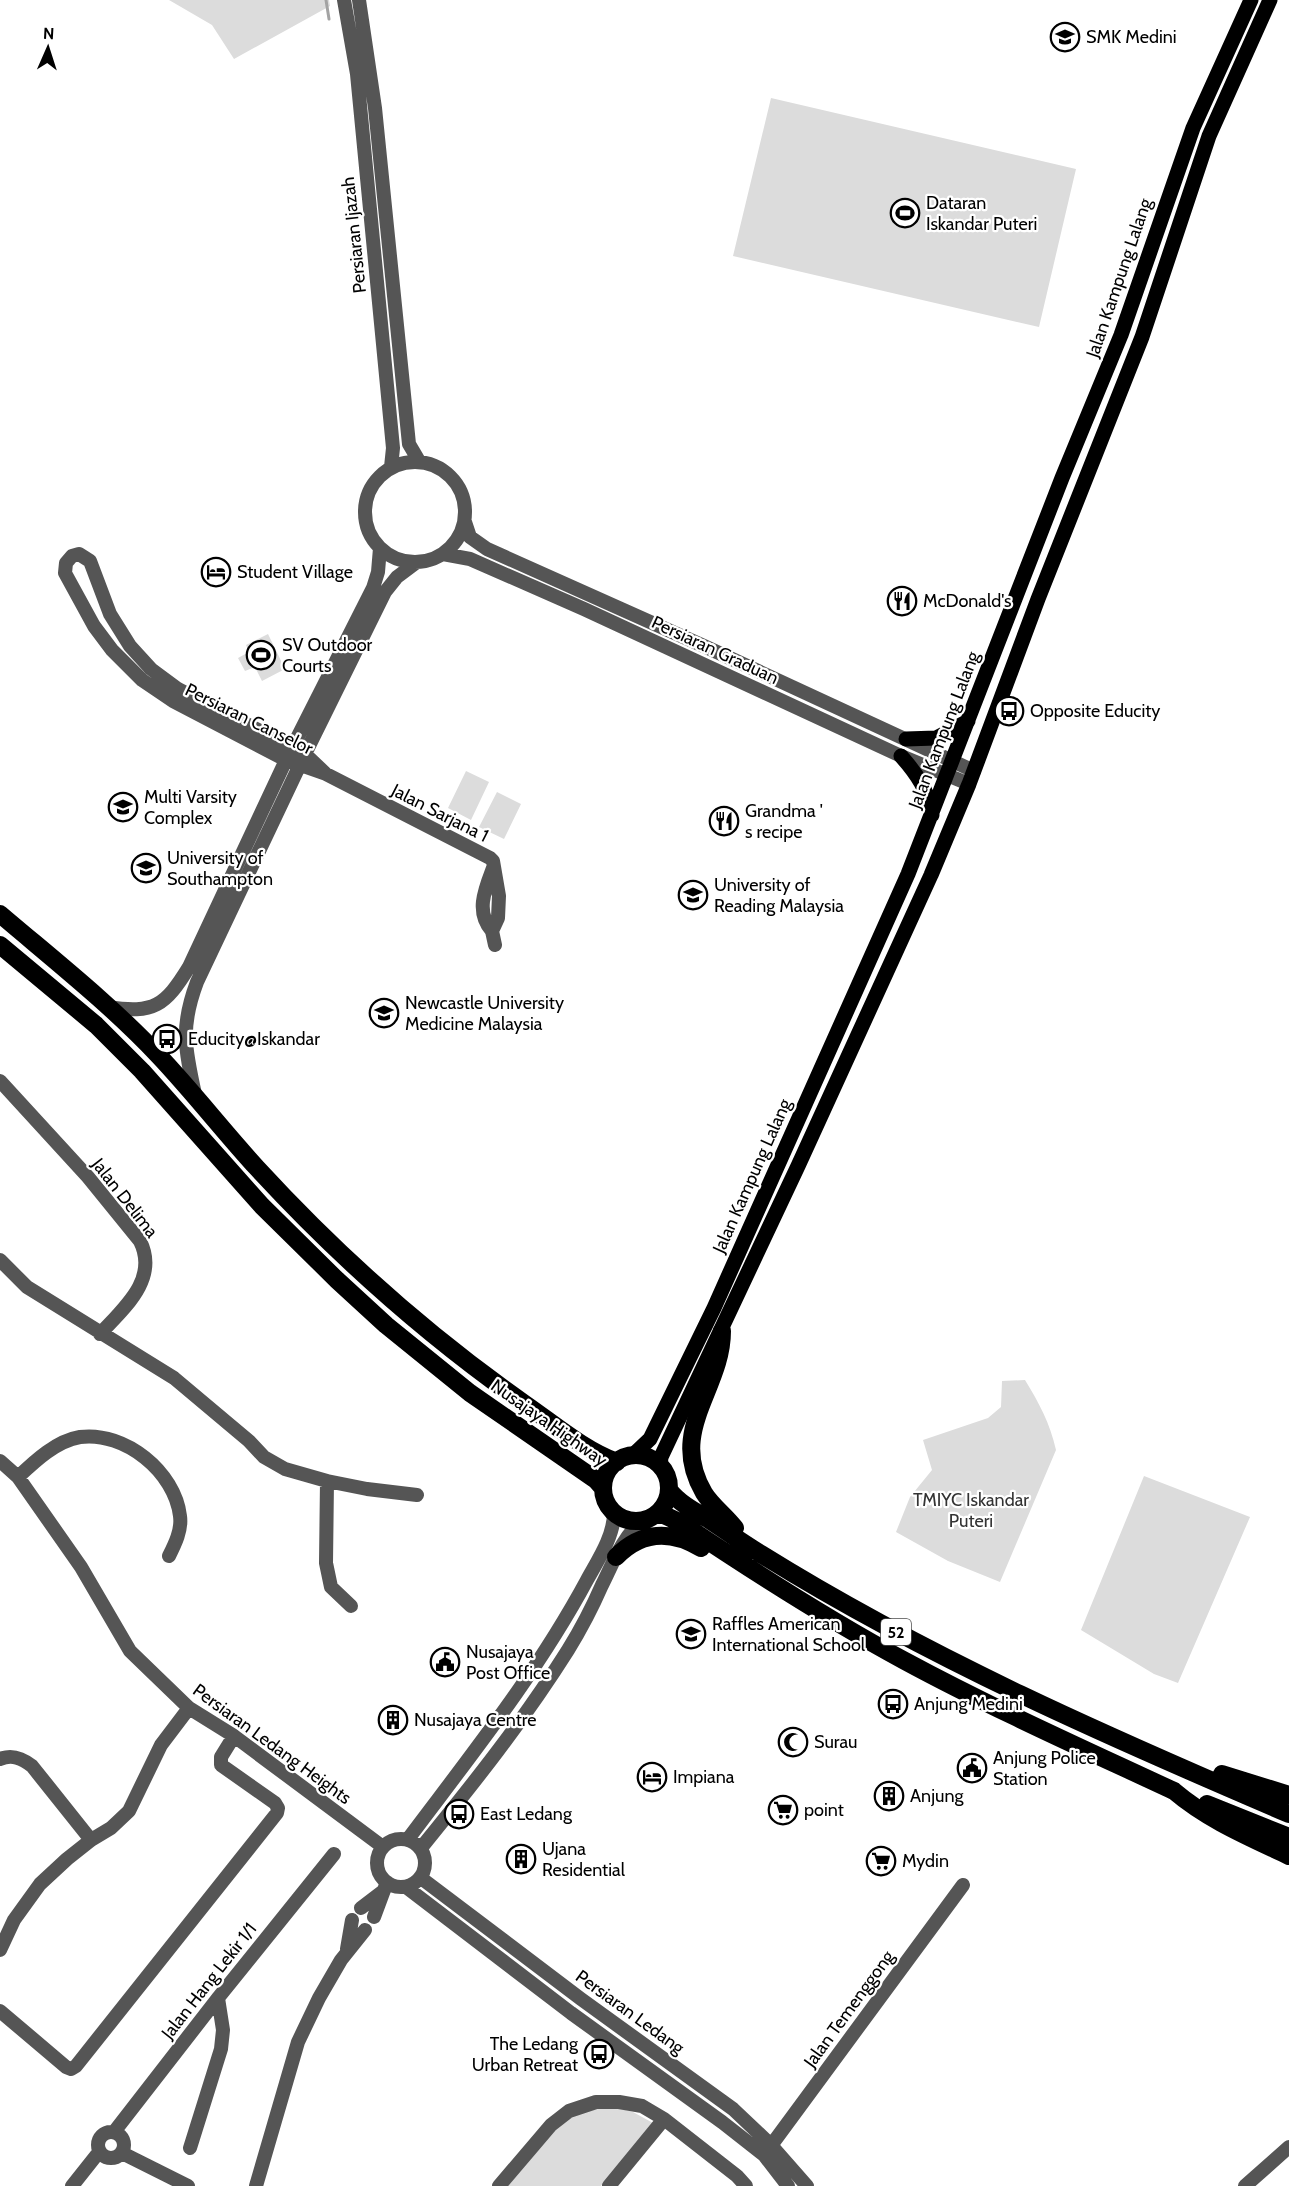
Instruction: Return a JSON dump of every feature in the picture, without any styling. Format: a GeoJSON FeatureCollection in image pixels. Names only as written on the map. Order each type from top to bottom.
{"type":"FeatureCollection","features":[{"type":"Feature","properties":{"kind":"highway"},"geometry":{"type":"LineString","coordinates":[[0,915],[108,1007],[158,1055],[277,1189],[351,1263],[400,1307],[483,1374],[595,1452],[625,1459],[646,1457],[660,1467],[666,1475],[669,1490],[666,1502],[649,1517],[626,1519],[614,1513],[606,1502],[603,1488],[606,1475],[625,1459]]}},
{"type":"Feature","properties":{"kind":"highway","name":"Nusajaya Highway"},"geometry":{"type":"LineString","coordinates":[[0,945],[96,1025],[142,1071],[262,1206],[386,1325],[470,1393],[596,1480],[603,1488]]}},
{"type":"Feature","properties":{"kind":"highway"},"geometry":{"type":"LineString","coordinates":[[722,1331],[722,1345],[716,1366],[696,1417],[691,1455],[695,1473],[703,1490],[715,1508],[731,1522],[746,1544]]}},
{"type":"Feature","properties":{"kind":"highway","name":"52"},"geometry":{"type":"LineString","coordinates":[[669,1490],[681,1502],[746,1544],[871,1620],[965,1667],[1191,1772],[1289,1814]]}},
{"type":"Feature","properties":{"kind":"highway","name":"52"},"geometry":{"type":"LineString","coordinates":[[649,1517],[664,1515],[681,1523],[807,1605],[907,1662],[1039,1728],[1174,1791],[1289,1837]]}},
{"type":"Feature","properties":{"kind":"highway"},"geometry":{"type":"LineString","coordinates":[[616,1557],[629,1545],[643,1538],[665,1534],[689,1541],[735,1566],[749,1568]]}},
{"type":"Feature","properties":{"kind":"highway"},"geometry":{"type":"LineString","coordinates":[[1191,1772],[1215,1771],[1289,1795]]}},
{"type":"Feature","properties":{"kind":"highway"},"geometry":{"type":"LineString","coordinates":[[1174,1791],[1209,1817],[1289,1856]]}},
{"type":"Feature","properties":{"kind":"main road","name":"Jalan Kampung Lalang"},"geometry":{"type":"LineString","coordinates":[[625,1459],[650,1439],[714,1308],[908,874],[1062,478],[1121,336],[1192,128],[1251,0]]}},
{"type":"Feature","properties":{"kind":"main road","name":"Jalan Kampung Lalang"},"geometry":{"type":"LineString","coordinates":[[660,1467],[661,1457],[674,1428],[722,1331],[931,875],[971,778],[1038,599],[1142,337],[1209,136],[1270,0]]}},
{"type":"Feature","properties":{"kind":"main road"},"geometry":{"type":"LineString","coordinates":[[906,740],[936,738],[968,722]]}},
{"type":"Feature","properties":{"kind":"main road"},"geometry":{"type":"LineString","coordinates":[[901,756],[925,787],[932,815]]}},
{"type":"Feature","properties":{"kind":"street","name":"Persiaran Ijazah"},"geometry":{"type":"LineString","coordinates":[[344,0],[358,86],[393,448],[391,467]]}},
{"type":"Feature","properties":{"kind":"street","name":"Persiaran Ijazah"},"geometry":{"type":"LineString","coordinates":[[359,0],[375,108],[409,444],[419,462]]}},
{"type":"Feature","properties":{"kind":"street"},"geometry":{"type":"LineString","coordinates":[[405,462],[419,462],[442,469],[452,477],[464,498],[465,522],[453,545],[443,554],[431,560],[417,562],[397,559],[380,548],[370,536],[365,521],[364,505],[369,490],[378,477],[391,467],[405,462]]}},
{"type":"Feature","properties":{"kind":"street","name":"Persiaran Graduan"},"geometry":{"type":"LineString","coordinates":[[465,522],[470,537],[487,549],[906,740],[950,769]]}},
{"type":"Feature","properties":{"kind":"street"},"geometry":{"type":"LineString","coordinates":[[195,1096],[184,1043],[191,1000],[296,757],[373,588],[378,572],[380,548]]}},
{"type":"Feature","properties":{"kind":"street","name":"Persiaran Canselor"},"geometry":{"type":"LineString","coordinates":[[296,757],[173,701],[142,680],[112,650],[94,626],[65,573],[66,563],[72,556],[79,554],[90,561],[110,614],[130,646],[151,669],[178,689],[326,774]]}},
{"type":"Feature","properties":{"kind":"street","name":"Persiaran Graduan"},"geometry":{"type":"LineString","coordinates":[[443,554],[470,559],[573,604],[901,756],[950,769],[971,778]]}},
{"type":"Feature","properties":{"kind":"street"},"geometry":{"type":"LineString","coordinates":[[108,1007],[146,1009],[168,996],[179,984],[296,757],[385,592],[397,577],[417,562]]}},
{"type":"Feature","properties":{"kind":"street"},"geometry":{"type":"LineString","coordinates":[[879,745],[886,731]]}},
{"type":"Feature","properties":{"kind":"street","name":"Jalan Sarjana 1"},"geometry":{"type":"LineString","coordinates":[[326,774],[490,858],[498,905],[498,918],[493,938]]}},
{"type":"Feature","properties":{"kind":"street","name":"Jalan Delima"},"geometry":{"type":"LineString","coordinates":[[0,1081],[88,1177],[140,1241],[145,1251],[145,1276],[134,1297],[100,1334]]}},
{"type":"Feature","properties":{"kind":"street"},"geometry":{"type":"LineString","coordinates":[[0,1260],[27,1287],[174,1378],[264,1456],[285,1469],[367,1489],[417,1495]]}},
{"type":"Feature","properties":{"kind":"street"},"geometry":{"type":"LineString","coordinates":[[18,1477],[33,1462],[58,1445],[79,1437],[99,1437],[119,1443],[138,1453],[160,1472],[174,1495],[181,1518],[177,1541],[169,1556]]}},
{"type":"Feature","properties":{"kind":"street","name":"Persiaran Ledang Heights"},"geometry":{"type":"LineString","coordinates":[[0,1461],[18,1477],[81,1567],[130,1651],[189,1708],[234,1736],[383,1847]]}},
{"type":"Feature","properties":{"kind":"street"},"geometry":{"type":"LineString","coordinates":[[327,1481],[326,1563],[331,1587],[351,1606]]}},
{"type":"Feature","properties":{"kind":"street"},"geometry":{"type":"LineString","coordinates":[[408,1839],[521,1688],[548,1647],[600,1556],[612,1527],[614,1513]]}},
{"type":"Feature","properties":{"kind":"street"},"geometry":{"type":"LineString","coordinates":[[421,1848],[476,1780],[542,1691],[583,1626],[630,1532],[649,1517]]}},
{"type":"Feature","properties":{"kind":"street"},"geometry":{"type":"LineString","coordinates":[[0,1950],[14,1920],[40,1884],[129,1811],[161,1745],[189,1708]]}},
{"type":"Feature","properties":{"kind":"street"},"geometry":{"type":"LineString","coordinates":[[0,2011],[66,2067],[71,2069],[76,2066],[277,1813],[278,1808],[275,1803],[221,1765],[221,1758],[234,1736]]}},
{"type":"Feature","properties":{"kind":"street"},"geometry":{"type":"LineString","coordinates":[[0,1759],[12,1756],[23,1759],[32,1766],[91,1840]]}},
{"type":"Feature","properties":{"kind":"street"},"geometry":{"type":"LineString","coordinates":[[384,1887],[370,1914],[384,1887],[377,1866],[379,1853],[383,1847],[394,1840],[408,1839],[421,1848],[426,1863],[421,1878],[406,1887],[393,1885],[384,1887]]}},
{"type":"Feature","properties":{"kind":"street","name":"Jalan Hang Lekir 1/1"},"geometry":{"type":"LineString","coordinates":[[114,2132],[334,1854]]}},
{"type":"Feature","properties":{"kind":"street","name":"Persiaran Ledang"},"geometry":{"type":"LineString","coordinates":[[421,1878],[733,2109],[767,2150],[807,2186]]}},
{"type":"Feature","properties":{"kind":"street","name":"Jalan Temenggong"},"geometry":{"type":"LineString","coordinates":[[767,2150],[963,1885]]}},
{"type":"Feature","properties":{"kind":"street","name":"Persiaran Ledang"},"geometry":{"type":"LineString","coordinates":[[406,1887],[571,2013],[722,2122],[767,2150],[788,2186]]}},
{"type":"Feature","properties":{"kind":"street"},"geometry":{"type":"LineString","coordinates":[[256,2186],[298,2042],[318,1998],[361,1927],[347,1951]]}},
{"type":"Feature","properties":{"kind":"street"},"geometry":{"type":"LineString","coordinates":[[190,2148],[221,2049],[223,2030],[218,1998]]}},
{"type":"Feature","properties":{"kind":"street"},"geometry":{"type":"LineString","coordinates":[[499,2186],[551,2125],[569,2111],[596,2102],[619,2102],[642,2106],[664,2119],[737,2183]]}},
{"type":"Feature","properties":{"kind":"street"},"geometry":{"type":"LineString","coordinates":[[609,2186],[664,2119]]}},
{"type":"Feature","properties":{"kind":"street"},"geometry":{"type":"LineString","coordinates":[[72,2186],[99,2152],[99,2139],[105,2133],[114,2132],[124,2140],[122,2153]]}},
{"type":"Feature","properties":{"kind":"street"},"geometry":{"type":"LineString","coordinates":[[1245,2186],[1289,2146]]}},
{"type":"Feature","properties":{"kind":"street"},"geometry":{"type":"LineString","coordinates":[[99,2152],[110,2158],[122,2153],[188,2186]]}},
{"type":"Feature","properties":{"kind":"green space"},"geometry":{"type":"Polygon","coordinates":[[[169,0],[329,0],[330,6],[234,59],[212,25],[169,0]]]}},
{"type":"Feature","properties":{"kind":"green space","name":"Dataran Iskandar Puteri"},"geometry":{"type":"Polygon","coordinates":[[[771,98],[1076,169],[1039,327],[733,256],[771,98]]]}},
{"type":"Feature","properties":{"kind":"green space","name":"SV Outdoor Courts"},"geometry":{"type":"Polygon","coordinates":[[[268,634],[285,669],[262,681],[255,667],[245,671],[238,658],[249,652],[246,645],[268,634]]]}},
{"type":"Feature","properties":{"kind":"green space"},"geometry":{"type":"Polygon","coordinates":[[[466,771],[489,782],[471,820],[448,808],[466,771]]]}},
{"type":"Feature","properties":{"kind":"green space"},"geometry":{"type":"Polygon","coordinates":[[[497,792],[521,804],[504,839],[479,827],[497,792]]]}},
{"type":"Feature","properties":{"kind":"green space","name":"TMIYC Iskandar Puteri"},"geometry":{"type":"Polygon","coordinates":[[[1025,1380],[1044,1414],[1056,1450],[1000,1582],[948,1561],[896,1532],[910,1497],[932,1470],[923,1440],[988,1418],[1001,1407],[1002,1381],[1025,1380]]]}},
{"type":"Feature","properties":{"kind":"green space"},"geometry":{"type":"Polygon","coordinates":[[[1144,1476],[1250,1517],[1178,1683],[1154,1674],[1081,1630],[1144,1476]]]}},
{"type":"Feature","properties":{"kind":"green space"},"geometry":{"type":"Polygon","coordinates":[[[614,2107],[633,2112],[653,2123],[601,2186],[508,2186],[547,2136],[566,2120],[582,2113],[614,2107]]]}},
{"type":"Feature","properties":{"kind":"waterway"},"geometry":{"type":"LineString","coordinates":[[326,0],[329,19]]}},
{"type":"Feature","properties":{"kind":"place","name":"SMK Medini"},"geometry":{"type":"Point","coordinates":[1065,37]}},
{"type":"Feature","properties":{"kind":"place","name":"Dataran Iskandar Puteri"},"geometry":{"type":"Point","coordinates":[905,213]}},
{"type":"Feature","properties":{"kind":"place","name":"Student Village"},"geometry":{"type":"Point","coordinates":[216,572]}},
{"type":"Feature","properties":{"kind":"place","name":"McDonald's"},"geometry":{"type":"Point","coordinates":[902,601]}},
{"type":"Feature","properties":{"kind":"place","name":"SV Outdoor Courts"},"geometry":{"type":"Point","coordinates":[261,655]}},
{"type":"Feature","properties":{"kind":"place","name":"Opposite Educity"},"geometry":{"type":"Point","coordinates":[1009,711]}},
{"type":"Feature","properties":{"kind":"place","name":"Multi Varsity Complex"},"geometry":{"type":"Point","coordinates":[123,807]}},
{"type":"Feature","properties":{"kind":"place","name":"Grandma ' s recipe"},"geometry":{"type":"Point","coordinates":[724,821]}},
{"type":"Feature","properties":{"kind":"place","name":"University of Southampton"},"geometry":{"type":"Point","coordinates":[146,868]}},
{"type":"Feature","properties":{"kind":"place","name":"University of Reading Malaysia"},"geometry":{"type":"Point","coordinates":[693,895]}},
{"type":"Feature","properties":{"kind":"place","name":"Newcastle University Medicine Malaysia"},"geometry":{"type":"Point","coordinates":[384,1013]}},
{"type":"Feature","properties":{"kind":"place","name":"Educity@Iskandar"},"geometry":{"type":"Point","coordinates":[167,1039]}},
{"type":"Feature","properties":{"kind":"place","name":"Raffles American International School"},"geometry":{"type":"Point","coordinates":[691,1634]}},
{"type":"Feature","properties":{"kind":"place","name":"Nusajaya Post Office"},"geometry":{"type":"Point","coordinates":[445,1662]}},
{"type":"Feature","properties":{"kind":"place","name":"Anjung Medini"},"geometry":{"type":"Point","coordinates":[893,1704]}},
{"type":"Feature","properties":{"kind":"place","name":"Nusajaya Centre"},"geometry":{"type":"Point","coordinates":[393,1720]}},
{"type":"Feature","properties":{"kind":"place","name":"Surau"},"geometry":{"type":"Point","coordinates":[793,1742]}},
{"type":"Feature","properties":{"kind":"place","name":"Anjung Police Station"},"geometry":{"type":"Point","coordinates":[972,1768]}},
{"type":"Feature","properties":{"kind":"place","name":"Impiana"},"geometry":{"type":"Point","coordinates":[652,1777]}},
{"type":"Feature","properties":{"kind":"place","name":"Anjung"},"geometry":{"type":"Point","coordinates":[889,1796]}},
{"type":"Feature","properties":{"kind":"place","name":"point"},"geometry":{"type":"Point","coordinates":[783,1810]}},
{"type":"Feature","properties":{"kind":"place","name":"East Ledang"},"geometry":{"type":"Point","coordinates":[459,1814]}},
{"type":"Feature","properties":{"kind":"place","name":"Ujana Residential"},"geometry":{"type":"Point","coordinates":[521,1859]}},
{"type":"Feature","properties":{"kind":"place","name":"Mydin"},"geometry":{"type":"Point","coordinates":[881,1861]}},
{"type":"Feature","properties":{"kind":"place","name":"The Ledang Urban Retreat"},"geometry":{"type":"Point","coordinates":[599,2054]}}]}
